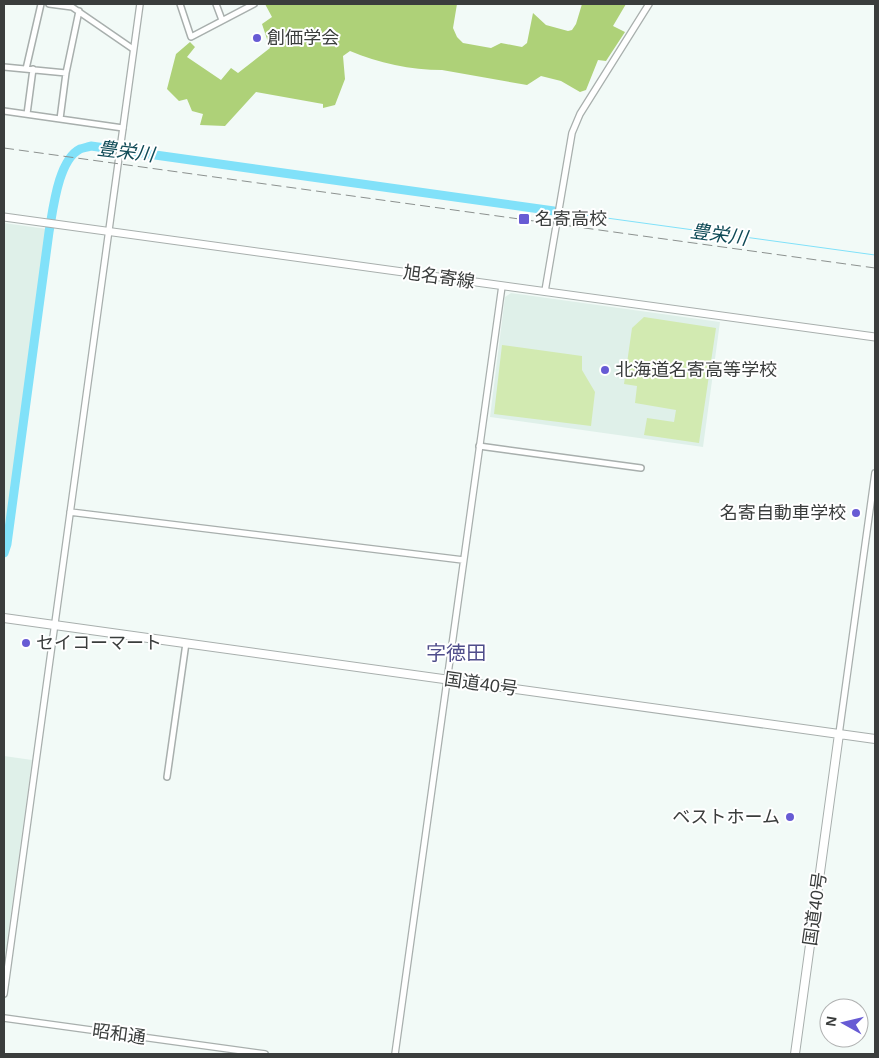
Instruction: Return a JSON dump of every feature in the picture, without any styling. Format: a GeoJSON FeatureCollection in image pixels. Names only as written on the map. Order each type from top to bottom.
{"type":"FeatureCollection","features":[{"type":"Feature","properties":{"kind":"highway","name":"国道40号"},"geometry":{"type":"LineString","coordinates":[[4,618],[875,739]]}},
{"type":"Feature","properties":{"kind":"highway","name":"国道40号"},"geometry":{"type":"LineString","coordinates":[[795,1054],[839,734]]}},
{"type":"Feature","properties":{"kind":"main road","name":"旭名寄線"},"geometry":{"type":"LineString","coordinates":[[4,217],[875,337]]}},
{"type":"Feature","properties":{"kind":"street"},"geometry":{"type":"LineString","coordinates":[[26,69],[41,4]]}},
{"type":"Feature","properties":{"kind":"street"},"geometry":{"type":"LineString","coordinates":[[49,4],[72,7],[133,49]]}},
{"type":"Feature","properties":{"kind":"street"},"geometry":{"type":"LineString","coordinates":[[4,994],[140,4]]}},
{"type":"Feature","properties":{"kind":"street"},"geometry":{"type":"LineString","coordinates":[[180,4],[191,37],[254,4]]}},
{"type":"Feature","properties":{"kind":"street"},"geometry":{"type":"LineString","coordinates":[[216,4],[222,20]]}},
{"type":"Feature","properties":{"kind":"street"},"geometry":{"type":"LineString","coordinates":[[544,291],[572,133],[580,114],[649,4]]}},
{"type":"Feature","properties":{"kind":"street"},"geometry":{"type":"LineString","coordinates":[[60,119],[66,73],[79,11]]}},
{"type":"Feature","properties":{"kind":"street"},"geometry":{"type":"LineString","coordinates":[[4,67],[66,73]]}},
{"type":"Feature","properties":{"kind":"street"},"geometry":{"type":"LineString","coordinates":[[26,114],[33,69]]}},
{"type":"Feature","properties":{"kind":"street"},"geometry":{"type":"LineString","coordinates":[[4,111],[123,128]]}},
{"type":"Feature","properties":{"kind":"street"},"geometry":{"type":"LineString","coordinates":[[395,1054],[502,286]]}},
{"type":"Feature","properties":{"kind":"street"},"geometry":{"type":"LineString","coordinates":[[479,446],[641,468]]}},
{"type":"Feature","properties":{"kind":"street"},"geometry":{"type":"LineString","coordinates":[[839,734],[875,473]]}},
{"type":"Feature","properties":{"kind":"street"},"geometry":{"type":"LineString","coordinates":[[70,512],[463,560]]}},
{"type":"Feature","properties":{"kind":"street"},"geometry":{"type":"LineString","coordinates":[[167,777],[186,643]]}},
{"type":"Feature","properties":{"kind":"street","name":"昭和通"},"geometry":{"type":"LineString","coordinates":[[4,1018],[265,1054]]}},
{"type":"Feature","properties":{"kind":"shaded area"},"geometry":{"type":"Polygon","coordinates":[[[4,223],[47,229],[4,543],[4,223]]]}},
{"type":"Feature","properties":{"kind":"shaded area","name":"北海道名寄高等学校"},"geometry":{"type":"Polygon","coordinates":[[[511,293],[720,322],[703,447],[490,417],[505,297],[511,293]]]}},
{"type":"Feature","properties":{"kind":"shaded area"},"geometry":{"type":"Polygon","coordinates":[[[4,756],[32,760],[4,963],[4,756]]]}},
{"type":"Feature","properties":{"kind":"green space"},"geometry":{"type":"Polygon","coordinates":[[[265,4],[457,4],[453,28],[457,37],[463,43],[491,48],[501,43],[522,47],[527,43],[533,13],[546,25],[568,31],[572,30],[576,24],[582,4],[626,4],[613,26],[625,32],[606,61],[598,60],[586,90],[580,92],[561,81],[541,76],[527,85],[442,70],[418,69],[395,65],[350,51],[343,56],[345,79],[335,105],[323,108],[323,104],[256,92],[225,126],[200,125],[203,114],[192,111],[187,99],[179,101],[167,89],[176,54],[190,42],[195,47],[187,57],[221,80],[231,68],[238,73],[270,48],[262,24],[272,17],[265,4]]]}},
{"type":"Feature","properties":{"kind":"green space"},"geometry":{"type":"Polygon","coordinates":[[[644,317],[716,328],[699,443],[644,435],[647,418],[674,422],[676,410],[635,403],[637,386],[624,384],[632,328],[644,317]]]}},
{"type":"Feature","properties":{"kind":"green space"},"geometry":{"type":"Polygon","coordinates":[[[502,345],[582,356],[582,370],[595,392],[591,426],[494,414],[502,345]]]}},
{"type":"Feature","properties":{"kind":"waterway","name":"豊栄川"},"geometry":{"type":"LineString","coordinates":[[4,553],[7,544],[52,211],[66,164],[80,149],[91,146],[554,211]]}},
{"type":"Feature","properties":{"kind":"waterway","name":"豊栄川"},"geometry":{"type":"LineString","coordinates":[[563,212],[875,255]]}},
{"type":"Feature","properties":{"kind":"railway"},"geometry":{"type":"LineString","coordinates":[[4,148],[875,268]]}},
{"type":"Feature","properties":{"kind":"place","name":"創価学会"},"geometry":{"type":"Point","coordinates":[257,38]}},
{"type":"Feature","properties":{"kind":"place","name":"名寄高校"},"geometry":{"type":"Point","coordinates":[524,219]}},
{"type":"Feature","properties":{"kind":"place","name":"北海道名寄高等学校"},"geometry":{"type":"Point","coordinates":[605,370]}},
{"type":"Feature","properties":{"kind":"place","name":"名寄自動車学校"},"geometry":{"type":"Point","coordinates":[856,513]}},
{"type":"Feature","properties":{"kind":"place","name":"セイコーマート"},"geometry":{"type":"Point","coordinates":[26,643]}},
{"type":"Feature","properties":{"kind":"place","name":"ベストホーム"},"geometry":{"type":"Point","coordinates":[790,817]}},
{"type":"Feature","properties":{"kind":"district","name":"字徳田"},"geometry":{"type":"Point","coordinates":[456,653]}}]}
